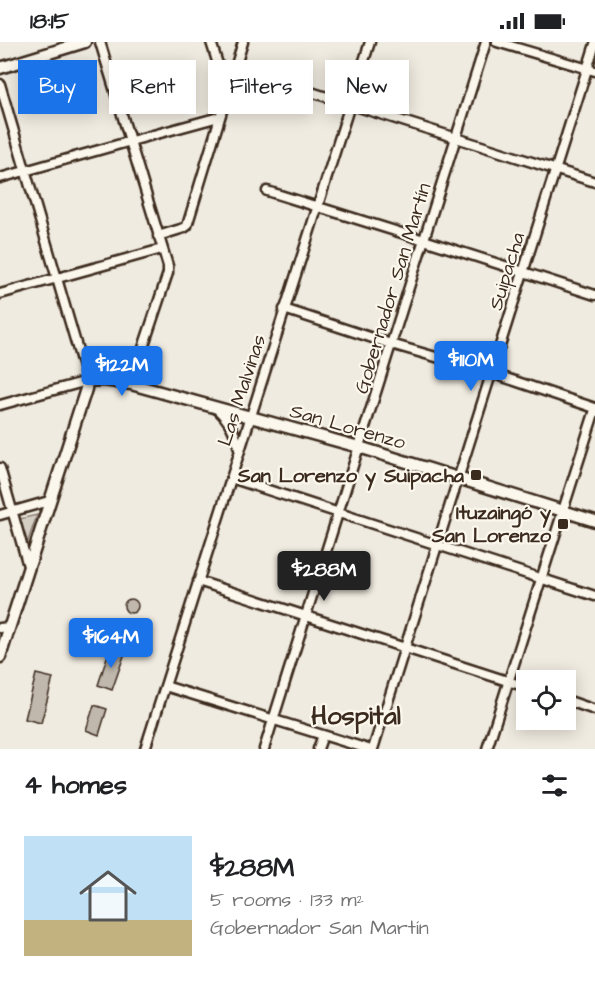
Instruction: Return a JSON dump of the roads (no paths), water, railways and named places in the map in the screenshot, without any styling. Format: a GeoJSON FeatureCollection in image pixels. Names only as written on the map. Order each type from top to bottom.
{"type":"FeatureCollection","features":[{"type":"Feature","properties":{"kind":"main road"},"geometry":{"type":"LineString","coordinates":[[0,68],[85,42]]}},
{"type":"Feature","properties":{"kind":"main road","name":"San Lorenzo"},"geometry":{"type":"LineString","coordinates":[[87,381],[104,380],[131,384],[251,417],[359,447],[595,521]]}},
{"type":"Feature","properties":{"kind":"main road"},"geometry":{"type":"LineString","coordinates":[[0,657],[5,627],[28,566],[87,381]]}},
{"type":"Feature","properties":{"kind":"street"},"geometry":{"type":"LineString","coordinates":[[100,42],[168,266],[168,273],[131,384]]}},
{"type":"Feature","properties":{"kind":"street"},"geometry":{"type":"LineString","coordinates":[[212,42],[217,60]]}},
{"type":"Feature","properties":{"kind":"street"},"geometry":{"type":"LineString","coordinates":[[237,60],[243,42]]}},
{"type":"Feature","properties":{"kind":"street","name":"Las Malvinas"},"geometry":{"type":"LineString","coordinates":[[364,60],[370,42]]}},
{"type":"Feature","properties":{"kind":"street","name":"Gobernador San Martín"},"geometry":{"type":"LineString","coordinates":[[264,749],[486,42]]}},
{"type":"Feature","properties":{"kind":"street"},"geometry":{"type":"LineString","coordinates":[[498,42],[591,70]]}},
{"type":"Feature","properties":{"kind":"street","name":"Suipacha"},"geometry":{"type":"LineString","coordinates":[[373,749],[555,169],[591,70],[595,44]]}},
{"type":"Feature","properties":{"kind":"street"},"geometry":{"type":"LineString","coordinates":[[0,84],[87,381],[0,405]]}},
{"type":"Feature","properties":{"kind":"street"},"geometry":{"type":"LineString","coordinates":[[158,236],[187,226],[220,114]]}},
{"type":"Feature","properties":{"kind":"street","name":"Las Malvinas"},"geometry":{"type":"LineString","coordinates":[[145,749],[346,114]]}},
{"type":"Feature","properties":{"kind":"street"},"geometry":{"type":"LineString","coordinates":[[380,114],[595,182]]}},
{"type":"Feature","properties":{"kind":"street"},"geometry":{"type":"LineString","coordinates":[[0,178],[219,117]]}},
{"type":"Feature","properties":{"kind":"street"},"geometry":{"type":"LineString","coordinates":[[267,191],[595,295]]}},
{"type":"Feature","properties":{"kind":"street"},"geometry":{"type":"LineString","coordinates":[[0,294],[162,249]]}},
{"type":"Feature","properties":{"kind":"street"},"geometry":{"type":"LineString","coordinates":[[284,309],[491,373],[595,409],[487,749]]}},
{"type":"Feature","properties":{"kind":"street"},"geometry":{"type":"LineString","coordinates":[[214,407],[230,422],[239,452]]}},
{"type":"Feature","properties":{"kind":"street"},"geometry":{"type":"LineString","coordinates":[[0,468],[28,566]]}},
{"type":"Feature","properties":{"kind":"street"},"geometry":{"type":"LineString","coordinates":[[231,478],[595,596]]}},
{"type":"Feature","properties":{"kind":"street"},"geometry":{"type":"LineString","coordinates":[[0,514],[49,501]]}},
{"type":"Feature","properties":{"kind":"street"},"geometry":{"type":"LineString","coordinates":[[198,581],[516,683]]}},
{"type":"Feature","properties":{"kind":"street"},"geometry":{"type":"LineString","coordinates":[[165,686],[368,749]]}},
{"type":"Feature","properties":{"kind":"street"},"geometry":{"type":"LineString","coordinates":[[576,703],[595,710]]}},
{"type":"Feature","properties":{"kind":"street"},"geometry":{"type":"LineString","coordinates":[[318,749],[323,735]]}},
{"type":"Feature","properties":{"kind":"place","name":"San Lorenzo y Suipacha"},"geometry":{"type":"Point","coordinates":[476,475]}},
{"type":"Feature","properties":{"kind":"place","name":"Ituzaingó y San Lorenzo"},"geometry":{"type":"Point","coordinates":[563,524]}},
{"type":"Feature","properties":{"kind":"district","name":"Hospital"},"geometry":{"type":"Point","coordinates":[356,715]}}]}
